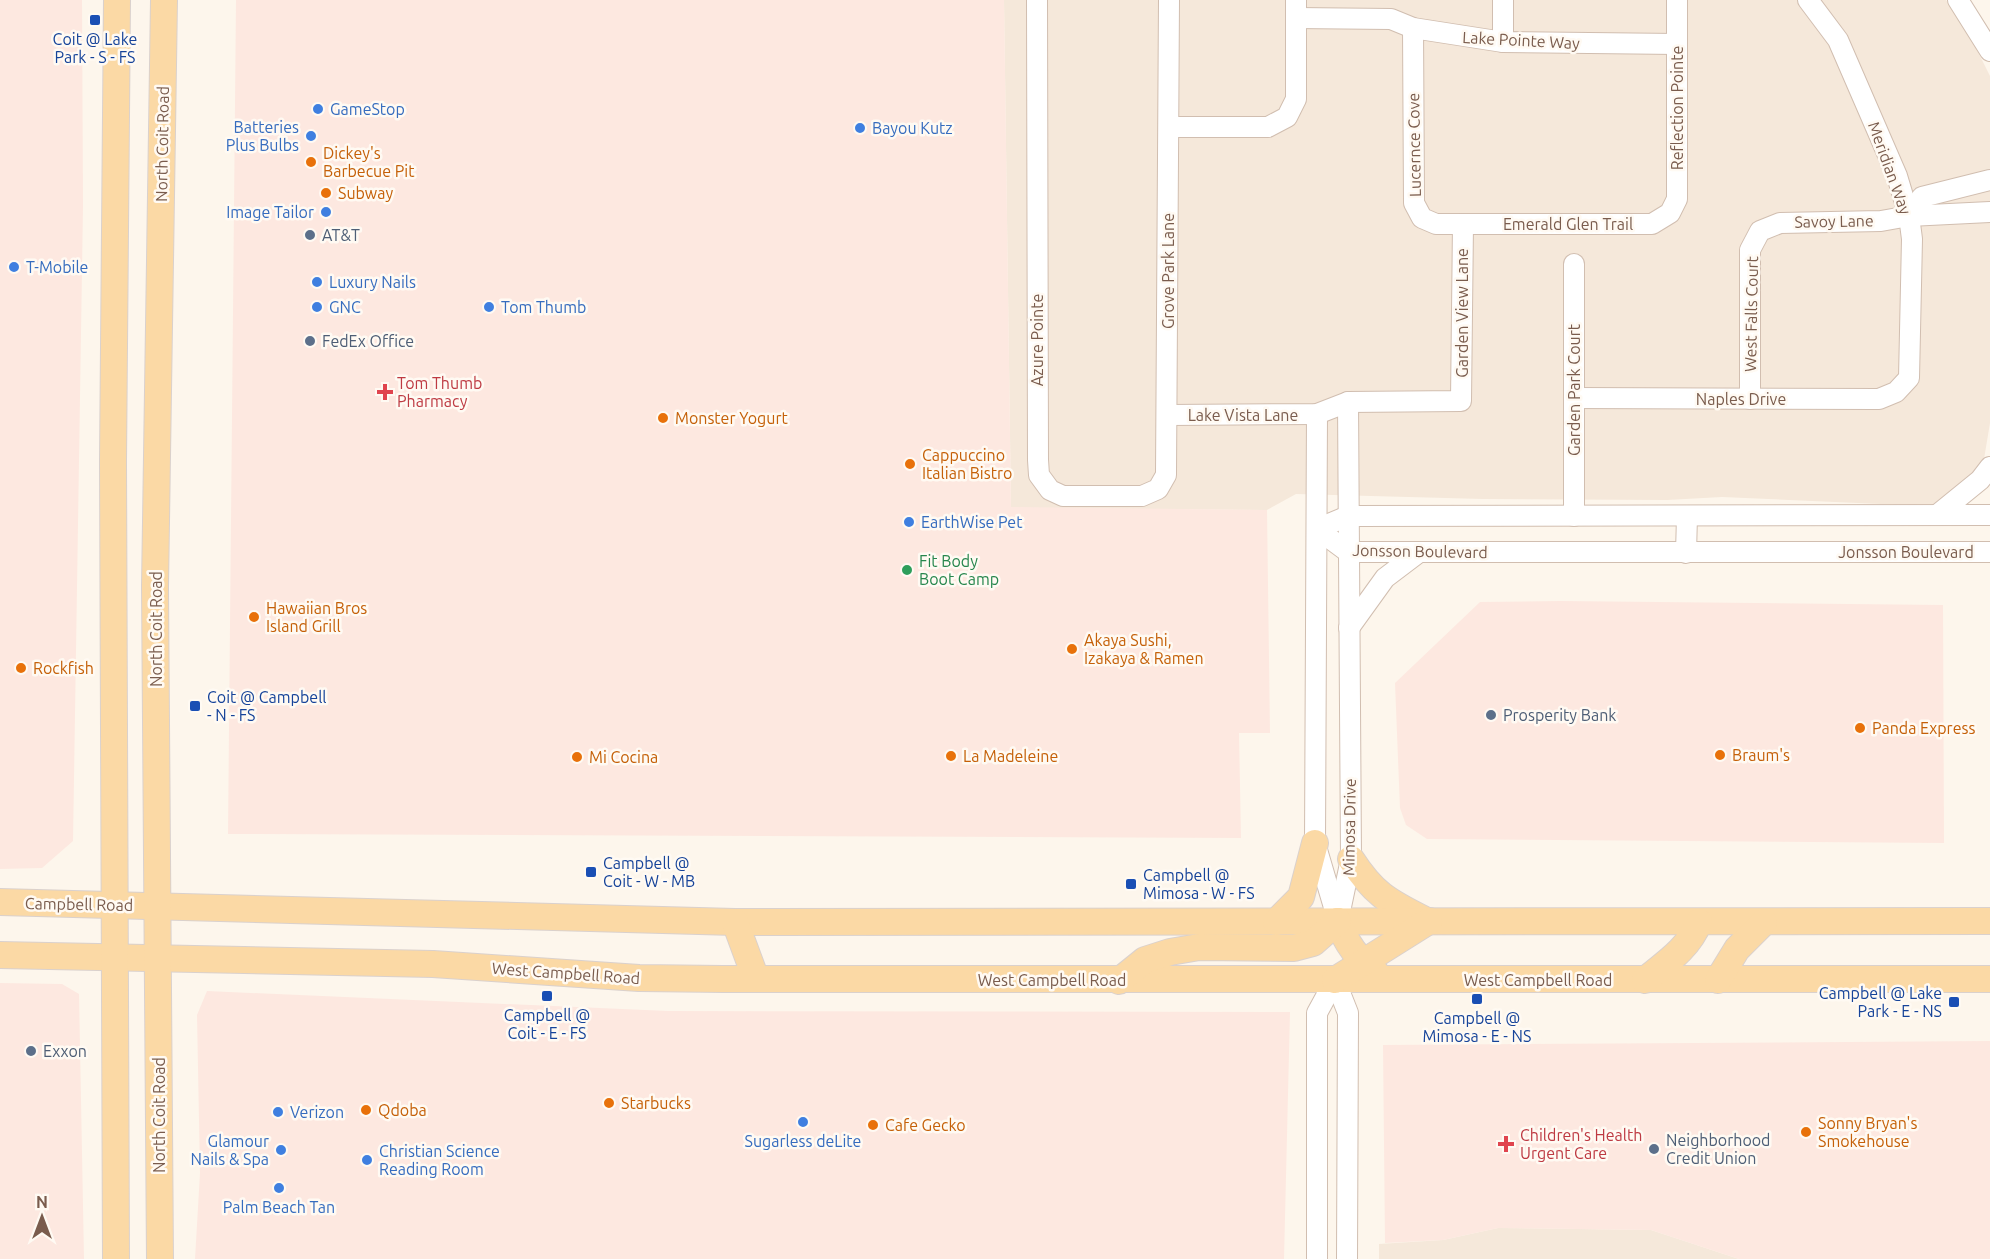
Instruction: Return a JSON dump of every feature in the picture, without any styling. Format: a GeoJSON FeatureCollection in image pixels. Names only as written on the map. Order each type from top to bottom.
{"type":"FeatureCollection","features":[{"type":"Feature","properties":{"kind":"main road"},"geometry":{"type":"LineString","coordinates":[[117,0],[114,958],[118,1257]]}},
{"type":"Feature","properties":{"kind":"main road","name":"North Coit Road"},"geometry":{"type":"LineString","coordinates":[[160,1259],[156,470],[164,0]]}},
{"type":"Feature","properties":{"kind":"main road"},"geometry":{"type":"LineString","coordinates":[[114,472],[156,470]]}},
{"type":"Feature","properties":{"kind":"main road"},"geometry":{"type":"LineString","coordinates":[[1276,922],[1301,897],[1315,843]]}},
{"type":"Feature","properties":{"kind":"main road"},"geometry":{"type":"LineString","coordinates":[[1351,859],[1368,885],[1392,903],[1429,921]]}},
{"type":"Feature","properties":{"kind":"main road","name":"Campbell Road"},"geometry":{"type":"LineString","coordinates":[[0,902],[158,906]]}},
{"type":"Feature","properties":{"kind":"main road"},"geometry":{"type":"LineString","coordinates":[[158,906],[735,922],[1990,921]]}},
{"type":"Feature","properties":{"kind":"main road"},"geometry":{"type":"LineString","coordinates":[[1119,981],[1145,960],[1170,952],[1199,947],[1294,948],[1312,944],[1338,921]]}},
{"type":"Feature","properties":{"kind":"main road"},"geometry":{"type":"LineString","coordinates":[[1338,921],[1346,942],[1362,962],[1388,981]]}},
{"type":"Feature","properties":{"kind":"main road"},"geometry":{"type":"LineString","coordinates":[[1276,922],[1295,928],[1312,944],[1335,980],[1429,921]]}},
{"type":"Feature","properties":{"kind":"main road"},"geometry":{"type":"LineString","coordinates":[[723,979],[735,922]]}},
{"type":"Feature","properties":{"kind":"main road"},"geometry":{"type":"LineString","coordinates":[[735,922],[756,979]]}},
{"type":"Feature","properties":{"kind":"main road"},"geometry":{"type":"LineString","coordinates":[[1645,980],[1677,955],[1694,937],[1700,922]]}},
{"type":"Feature","properties":{"kind":"main road"},"geometry":{"type":"LineString","coordinates":[[1718,980],[1737,949],[1764,922]]}},
{"type":"Feature","properties":{"kind":"main road"},"geometry":{"type":"LineString","coordinates":[[0,956],[114,958]]}},
{"type":"Feature","properties":{"kind":"main road","name":"West Campbell Road"},"geometry":{"type":"LineString","coordinates":[[114,958],[433,964],[639,978],[723,979],[1119,981],[1990,979]]}},
{"type":"Feature","properties":{"kind":"street","name":"Azure Pointe"},"geometry":{"type":"LineString","coordinates":[[1037,0],[1039,475],[1050,489],[1063,496],[1142,496],[1158,489],[1166,475],[1168,415]]}},
{"type":"Feature","properties":{"kind":"street"},"geometry":{"type":"LineString","coordinates":[[1169,0],[1168,127],[1268,127],[1287,117],[1296,99],[1296,9]]}},
{"type":"Feature","properties":{"kind":"street"},"geometry":{"type":"LineString","coordinates":[[1503,0],[1503,42]]}},
{"type":"Feature","properties":{"kind":"street","name":"Reflection Pointe"},"geometry":{"type":"LineString","coordinates":[[1670,213],[1677,199],[1677,0]]}},
{"type":"Feature","properties":{"kind":"street","name":"Meridian Way"},"geometry":{"type":"LineString","coordinates":[[1808,0],[1838,40],[1897,176],[1909,216],[1912,239],[1911,364],[1909,378],[1904,386]]}},
{"type":"Feature","properties":{"kind":"street"},"geometry":{"type":"LineString","coordinates":[[1958,0],[1990,51]]}},
{"type":"Feature","properties":{"kind":"street","name":"Lake Pointe Way"},"geometry":{"type":"LineString","coordinates":[[1296,9],[1381,18],[1413,28],[1459,37],[1503,42],[1677,44]]}},
{"type":"Feature","properties":{"kind":"street","name":"Lucernce Cove"},"geometry":{"type":"LineString","coordinates":[[1413,28],[1414,203],[1422,218],[1436,224],[1463,224]]}},
{"type":"Feature","properties":{"kind":"street","name":"Grove Park Lane"},"geometry":{"type":"LineString","coordinates":[[1168,127],[1168,415]]}},
{"type":"Feature","properties":{"kind":"street"},"geometry":{"type":"LineString","coordinates":[[1909,216],[1922,197],[1990,180]]}},
{"type":"Feature","properties":{"kind":"street","name":"Savoy Lane"},"geometry":{"type":"LineString","coordinates":[[1760,231],[1780,223],[1881,220],[1909,216],[1990,212]]}},
{"type":"Feature","properties":{"kind":"street","name":"Emerald Glen Trail"},"geometry":{"type":"LineString","coordinates":[[1463,224],[1652,224],[1670,213]]}},
{"type":"Feature","properties":{"kind":"street","name":"Garden View Lane"},"geometry":{"type":"LineString","coordinates":[[1461,401],[1463,224]]}},
{"type":"Feature","properties":{"kind":"street","name":"West Falls Court"},"geometry":{"type":"LineString","coordinates":[[1750,399],[1750,250],[1760,231]]}},
{"type":"Feature","properties":{"kind":"street","name":"Garden Park Court"},"geometry":{"type":"LineString","coordinates":[[1574,264],[1574,516]]}},
{"type":"Feature","properties":{"kind":"street","name":"Naples Drive"},"geometry":{"type":"LineString","coordinates":[[1574,398],[1879,399],[1904,386]]}},
{"type":"Feature","properties":{"kind":"street","name":"Lake Vista Lane"},"geometry":{"type":"LineString","coordinates":[[1168,415],[1317,414],[1348,402],[1461,401]]}},
{"type":"Feature","properties":{"kind":"street"},"geometry":{"type":"LineString","coordinates":[[1348,402],[1348,516]]}},
{"type":"Feature","properties":{"kind":"street","name":"Lake Vista Lane"},"geometry":{"type":"LineString","coordinates":[[1317,414],[1317,529]]}},
{"type":"Feature","properties":{"kind":"street"},"geometry":{"type":"LineString","coordinates":[[1937,515],[1980,480],[1990,467]]}},
{"type":"Feature","properties":{"kind":"street","name":"Jonsson Boulevard"},"geometry":{"type":"LineString","coordinates":[[1317,529],[1348,516],[1990,515]]}},
{"type":"Feature","properties":{"kind":"street","name":"Mimosa Drive"},"geometry":{"type":"LineString","coordinates":[[1338,921],[1351,859],[1348,516]]}},
{"type":"Feature","properties":{"kind":"street"},"geometry":{"type":"LineString","coordinates":[[1686,553],[1687,516]]}},
{"type":"Feature","properties":{"kind":"street","name":"Jonsson Boulevard"},"geometry":{"type":"LineString","coordinates":[[1317,529],[1348,552],[1990,552]]}},
{"type":"Feature","properties":{"kind":"street","name":"Mimosa Drive"},"geometry":{"type":"LineString","coordinates":[[1317,529],[1315,843],[1338,921]]}},
{"type":"Feature","properties":{"kind":"street"},"geometry":{"type":"LineString","coordinates":[[1349,628],[1385,578],[1418,553]]}},
{"type":"Feature","properties":{"kind":"street"},"geometry":{"type":"LineString","coordinates":[[1316,705],[1350,714]]}},
{"type":"Feature","properties":{"kind":"street"},"geometry":{"type":"LineString","coordinates":[[1335,980],[1348,1013],[1347,1259]]}},
{"type":"Feature","properties":{"kind":"street"},"geometry":{"type":"LineString","coordinates":[[1317,1250],[1317,1013],[1335,980]]}},
{"type":"Feature","properties":{"kind":"street"},"geometry":{"type":"LineString","coordinates":[[1317,1250],[1348,1223]]}},
{"type":"Feature","properties":{"kind":"shaded area"},"geometry":{"type":"Polygon","coordinates":[[[0,0],[82,0],[83,206],[73,841],[42,868],[0,869],[0,0]]]}},
{"type":"Feature","properties":{"kind":"shaded area"},"geometry":{"type":"Polygon","coordinates":[[[236,0],[1004,0],[1011,507],[1267,510],[1270,733],[1239,733],[1241,838],[228,834],[236,0]]]}},
{"type":"Feature","properties":{"kind":"shaded area"},"geometry":{"type":"Polygon","coordinates":[[[1004,0],[1946,0],[1966,28],[1990,76],[1990,423],[1981,477],[1949,507],[1722,497],[1667,500],[1483,499],[1296,494],[1267,510],[1011,508],[1004,0]]]}},
{"type":"Feature","properties":{"kind":"shaded area"},"geometry":{"type":"Polygon","coordinates":[[[1480,602],[1943,605],[1944,843],[1427,839],[1406,825],[1400,808],[1395,683],[1480,602]]]}},
{"type":"Feature","properties":{"kind":"shaded area"},"geometry":{"type":"Polygon","coordinates":[[[0,983],[62,984],[79,994],[84,1259],[0,1259],[0,983]]]}},
{"type":"Feature","properties":{"kind":"shaded area"},"geometry":{"type":"Polygon","coordinates":[[[207,991],[668,1011],[1290,1012],[1284,1259],[195,1259],[200,1173],[197,1015],[207,991]]]}},
{"type":"Feature","properties":{"kind":"shaded area"},"geometry":{"type":"Polygon","coordinates":[[[1990,1041],[1990,1259],[1739,1259],[1651,1230],[1498,1228],[1443,1240],[1385,1243],[1383,1045],[1990,1041]]]}},
{"type":"Feature","properties":{"kind":"shaded area"},"geometry":{"type":"Polygon","coordinates":[[[1498,1228],[1651,1230],[1739,1259],[1379,1259],[1379,1244],[1443,1240],[1498,1228]]]}},
{"type":"Feature","properties":{"kind":"place","name":"Coit @ Lake Park - S - FS"},"geometry":{"type":"Point","coordinates":[95,20]}},
{"type":"Feature","properties":{"kind":"place","name":"GameStop"},"geometry":{"type":"Point","coordinates":[318,109]}},
{"type":"Feature","properties":{"kind":"place","name":"Bayou Kutz"},"geometry":{"type":"Point","coordinates":[860,128]}},
{"type":"Feature","properties":{"kind":"place","name":"Batteries Plus Bulbs"},"geometry":{"type":"Point","coordinates":[311,136]}},
{"type":"Feature","properties":{"kind":"place","name":"Dickey's Barbecue Pit"},"geometry":{"type":"Point","coordinates":[311,162]}},
{"type":"Feature","properties":{"kind":"place","name":"Subway"},"geometry":{"type":"Point","coordinates":[326,193]}},
{"type":"Feature","properties":{"kind":"place","name":"Image Tailor"},"geometry":{"type":"Point","coordinates":[326,212]}},
{"type":"Feature","properties":{"kind":"place","name":"AT&T"},"geometry":{"type":"Point","coordinates":[310,235]}},
{"type":"Feature","properties":{"kind":"place","name":"T-Mobile"},"geometry":{"type":"Point","coordinates":[14,267]}},
{"type":"Feature","properties":{"kind":"place","name":"Luxury Nails"},"geometry":{"type":"Point","coordinates":[317,282]}},
{"type":"Feature","properties":{"kind":"place","name":"GNC"},"geometry":{"type":"Point","coordinates":[317,307]}},
{"type":"Feature","properties":{"kind":"place","name":"Tom Thumb"},"geometry":{"type":"Point","coordinates":[489,307]}},
{"type":"Feature","properties":{"kind":"place","name":"FedEx Office"},"geometry":{"type":"Point","coordinates":[310,341]}},
{"type":"Feature","properties":{"kind":"place","name":"Tom Thumb Pharmacy"},"geometry":{"type":"Point","coordinates":[385,392]}},
{"type":"Feature","properties":{"kind":"place","name":"Monster Yogurt"},"geometry":{"type":"Point","coordinates":[663,418]}},
{"type":"Feature","properties":{"kind":"place","name":"Cappuccino Italian Bistro"},"geometry":{"type":"Point","coordinates":[910,464]}},
{"type":"Feature","properties":{"kind":"place","name":"EarthWise Pet"},"geometry":{"type":"Point","coordinates":[909,522]}},
{"type":"Feature","properties":{"kind":"place","name":"Fit Body Boot Camp"},"geometry":{"type":"Point","coordinates":[907,570]}},
{"type":"Feature","properties":{"kind":"place","name":"Hawaiian Bros Island Grill"},"geometry":{"type":"Point","coordinates":[254,617]}},
{"type":"Feature","properties":{"kind":"place","name":"Akaya Sushi, Izakaya & Ramen"},"geometry":{"type":"Point","coordinates":[1072,649]}},
{"type":"Feature","properties":{"kind":"place","name":"Rockfish"},"geometry":{"type":"Point","coordinates":[21,668]}},
{"type":"Feature","properties":{"kind":"place","name":"Coit @ Campbell - N - FS"},"geometry":{"type":"Point","coordinates":[195,706]}},
{"type":"Feature","properties":{"kind":"place","name":"Prosperity Bank"},"geometry":{"type":"Point","coordinates":[1491,715]}},
{"type":"Feature","properties":{"kind":"place","name":"Panda Express"},"geometry":{"type":"Point","coordinates":[1860,728]}},
{"type":"Feature","properties":{"kind":"place","name":"Braum's"},"geometry":{"type":"Point","coordinates":[1720,755]}},
{"type":"Feature","properties":{"kind":"place","name":"La Madeleine"},"geometry":{"type":"Point","coordinates":[951,756]}},
{"type":"Feature","properties":{"kind":"place","name":"Mi Cocina"},"geometry":{"type":"Point","coordinates":[577,757]}},
{"type":"Feature","properties":{"kind":"place","name":"Campbell @ Coit - W - MB"},"geometry":{"type":"Point","coordinates":[591,872]}},
{"type":"Feature","properties":{"kind":"place","name":"Campbell @ Mimosa - W - FS"},"geometry":{"type":"Point","coordinates":[1131,884]}},
{"type":"Feature","properties":{"kind":"place","name":"Campbell @ Coit - E - FS"},"geometry":{"type":"Point","coordinates":[547,996]}},
{"type":"Feature","properties":{"kind":"place","name":"Campbell @ Mimosa - E - NS"},"geometry":{"type":"Point","coordinates":[1477,999]}},
{"type":"Feature","properties":{"kind":"place","name":"Campbell @ Lake Park - E - NS"},"geometry":{"type":"Point","coordinates":[1954,1002]}},
{"type":"Feature","properties":{"kind":"place","name":"Exxon"},"geometry":{"type":"Point","coordinates":[31,1051]}},
{"type":"Feature","properties":{"kind":"place","name":"Starbucks"},"geometry":{"type":"Point","coordinates":[609,1103]}},
{"type":"Feature","properties":{"kind":"place","name":"Qdoba"},"geometry":{"type":"Point","coordinates":[366,1110]}},
{"type":"Feature","properties":{"kind":"place","name":"Verizon"},"geometry":{"type":"Point","coordinates":[278,1112]}},
{"type":"Feature","properties":{"kind":"place","name":"Sugarless deLite"},"geometry":{"type":"Point","coordinates":[803,1122]}},
{"type":"Feature","properties":{"kind":"place","name":"Cafe Gecko"},"geometry":{"type":"Point","coordinates":[873,1125]}},
{"type":"Feature","properties":{"kind":"place","name":"Sonny Bryan's Smokehouse"},"geometry":{"type":"Point","coordinates":[1806,1132]}},
{"type":"Feature","properties":{"kind":"place","name":"Children's Health Urgent Care"},"geometry":{"type":"Point","coordinates":[1506,1144]}},
{"type":"Feature","properties":{"kind":"place","name":"Neighborhood Credit Union"},"geometry":{"type":"Point","coordinates":[1654,1149]}},
{"type":"Feature","properties":{"kind":"place","name":"Glamour Nails & Spa"},"geometry":{"type":"Point","coordinates":[281,1150]}},
{"type":"Feature","properties":{"kind":"place","name":"Christian Science Reading Room"},"geometry":{"type":"Point","coordinates":[367,1160]}},
{"type":"Feature","properties":{"kind":"place","name":"Palm Beach Tan"},"geometry":{"type":"Point","coordinates":[279,1188]}}]}
